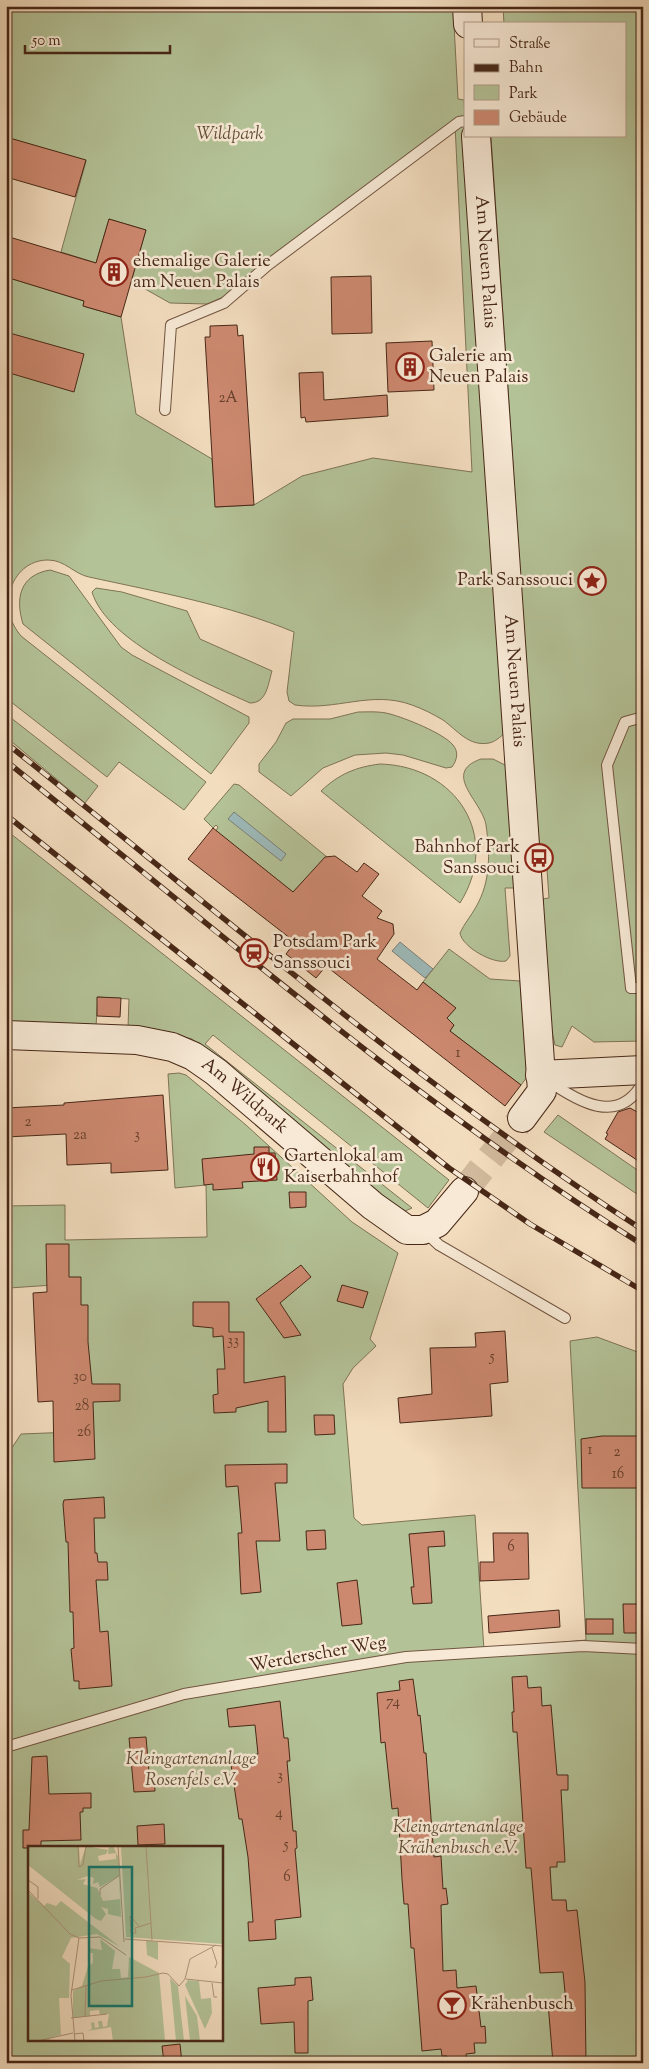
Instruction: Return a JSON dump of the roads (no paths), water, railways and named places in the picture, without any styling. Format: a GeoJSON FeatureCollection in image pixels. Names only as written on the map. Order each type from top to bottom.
{"type":"FeatureCollection","features":[{"type":"Feature","properties":{"kind":"street"},"geometry":{"type":"LineString","coordinates":[[467,6],[468,22]]}},
{"type":"Feature","properties":{"kind":"street","name":"Am Neuen Palais"},"geometry":{"type":"LineString","coordinates":[[476,138],[540,1075]]}},
{"type":"Feature","properties":{"kind":"street","name":"Am Wildpark"},"geometry":{"type":"LineString","coordinates":[[6,1035],[137,1040],[172,1046],[213,1069],[373,1206],[407,1230],[423,1230]]}},
{"type":"Feature","properties":{"kind":"street"},"geometry":{"type":"LineString","coordinates":[[522,1118],[542,1090],[540,1075],[643,1070]]}},
{"type":"Feature","properties":{"kind":"street"},"geometry":{"type":"LineString","coordinates":[[423,1230],[437,1223],[464,1191]]}},
{"type":"Feature","properties":{"kind":"lane"},"geometry":{"type":"LineString","coordinates":[[164,410],[171,325],[224,303],[268,265],[459,122],[464,121]]}},
{"type":"Feature","properties":{"kind":"lane"},"geometry":{"type":"LineString","coordinates":[[643,717],[625,722],[607,765],[631,988],[643,988]]}},
{"type":"Feature","properties":{"kind":"lane"},"geometry":{"type":"LineString","coordinates":[[540,1075],[573,1099],[589,1105],[606,1107],[618,1104],[632,1097],[643,1082]]}},
{"type":"Feature","properties":{"kind":"lane"},"geometry":{"type":"LineString","coordinates":[[423,1230],[439,1244],[565,1318]]}},
{"type":"Feature","properties":{"kind":"lane","name":"Werderscher Weg"},"geometry":{"type":"LineString","coordinates":[[6,1748],[184,1694],[390,1659],[583,1646],[643,1649]]}},
{"type":"Feature","properties":{"kind":"water"},"geometry":{"type":"Polygon","coordinates":[[[234,812],[286,854],[281,861],[228,819],[234,812]]]}},
{"type":"Feature","properties":{"kind":"water"},"geometry":{"type":"Polygon","coordinates":[[[400,942],[433,969],[425,978],[392,951],[400,942]]]}},
{"type":"Feature","properties":{"kind":"tunnel"},"geometry":{"type":"LineString","coordinates":[[464,1191],[522,1118]]}},
{"type":"Feature","properties":{"kind":"railway"},"geometry":{"type":"LineString","coordinates":[[6,743],[240,932],[398,1056],[478,1116],[643,1230]]}},
{"type":"Feature","properties":{"kind":"railway"},"geometry":{"type":"LineString","coordinates":[[6,761],[239,950],[397,1074],[559,1191],[643,1245]]}},
{"type":"Feature","properties":{"kind":"railway"},"geometry":{"type":"LineString","coordinates":[[6,815],[449,1168],[530,1224],[643,1291]]}},
{"type":"Feature","properties":{"kind":"place","name":"ehemalige Galerie am Neuen Palais"},"geometry":{"type":"Point","coordinates":[114,272]}},
{"type":"Feature","properties":{"kind":"place","name":"Galerie am Neuen Palais"},"geometry":{"type":"Point","coordinates":[410,367]}},
{"type":"Feature","properties":{"kind":"place","name":"Park Sanssouci"},"geometry":{"type":"Point","coordinates":[592,581]}},
{"type":"Feature","properties":{"kind":"place","name":"Bahnhof Park Sanssouci"},"geometry":{"type":"Point","coordinates":[539,858]}},
{"type":"Feature","properties":{"kind":"place","name":"Potsdam Park Sanssouci"},"geometry":{"type":"Point","coordinates":[254,953]}},
{"type":"Feature","properties":{"kind":"place","name":"Gartenlokal am Kaiserbahnhof"},"geometry":{"type":"Point","coordinates":[265,1167]}},
{"type":"Feature","properties":{"kind":"place","name":"Krähenbusch"},"geometry":{"type":"Point","coordinates":[452,2005]}},
{"type":"Feature","properties":{"kind":"park label","name":"Wildpark"},"geometry":{"type":"Point","coordinates":[230,135]}},
{"type":"Feature","properties":{"kind":"park label","name":"Kleingartenanlage Rosenfels e.V."},"geometry":{"type":"Point","coordinates":[191,1770]}},
{"type":"Feature","properties":{"kind":"park label","name":"Kleingartenanlage Krähenbusch e.V."},"geometry":{"type":"Point","coordinates":[458,1838]}}]}
